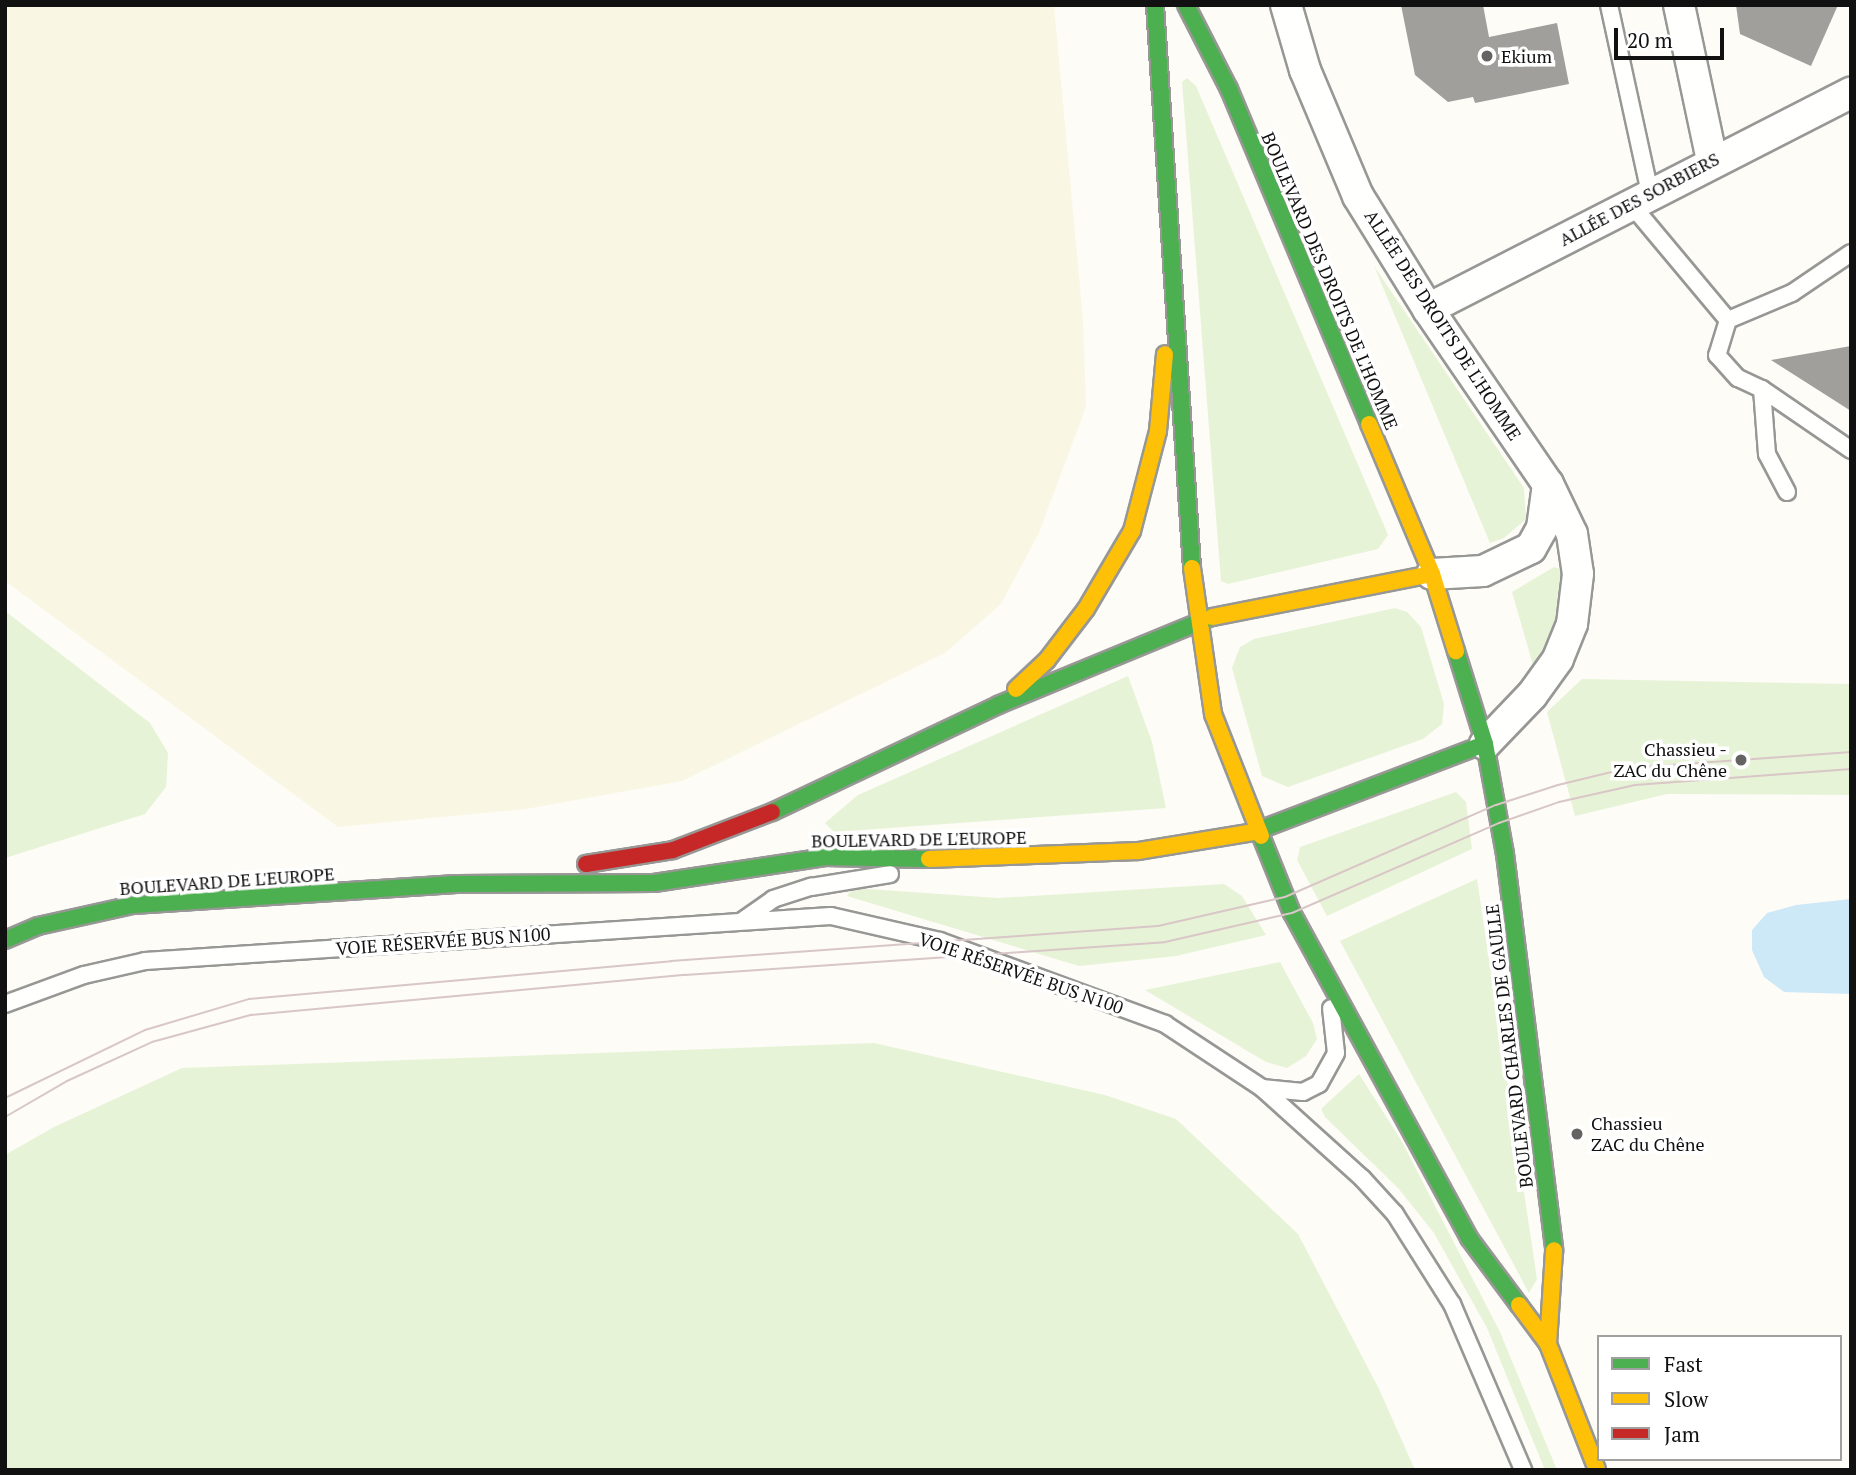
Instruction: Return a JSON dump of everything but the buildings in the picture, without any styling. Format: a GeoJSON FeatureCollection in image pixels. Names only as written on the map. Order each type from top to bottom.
{"type":"FeatureCollection","features":[{"type":"Feature","properties":{"kind":"street"},"geometry":{"type":"LineString","coordinates":[[1155,5],[1171,293],[1196,620]]}},
{"type":"Feature","properties":{"kind":"street","name":"BOULEVARD DES DROITS DE L'HOMME"},"geometry":{"type":"LineString","coordinates":[[1186,5],[1229,89],[1432,574],[1485,744]]}},
{"type":"Feature","properties":{"kind":"street","name":"ALLÉE DES DROITS DE L'HOMME"},"geometry":{"type":"LineString","coordinates":[[1286,5],[1305,70],[1358,196],[1428,309],[1548,484],[1572,534],[1578,574],[1572,624],[1558,659],[1485,744]]}},
{"type":"Feature","properties":{"kind":"street"},"geometry":{"type":"LineString","coordinates":[[1679,5],[1712,160]]}},
{"type":"Feature","properties":{"kind":"street","name":"ALLÉE DES SORBIERS"},"geometry":{"type":"LineString","coordinates":[[1428,309],[1712,160],[1851,93]]}},
{"type":"Feature","properties":{"kind":"street","name":"BOULEVARD DE L'EUROPE"},"geometry":{"type":"LineString","coordinates":[[999,705],[1047,660],[1086,610],[1132,531],[1158,431],[1171,293]]}},
{"type":"Feature","properties":{"kind":"street"},"geometry":{"type":"LineString","coordinates":[[1432,574],[1483,571],[1531,548],[1542,528],[1548,484]]}},
{"type":"Feature","properties":{"kind":"street","name":"BOULEVARD DE L'EUROPE"},"geometry":{"type":"LineString","coordinates":[[456,884],[673,850],[748,823],[999,705],[1196,620],[1362,584],[1432,574]]}},
{"type":"Feature","properties":{"kind":"street","name":"BOULEVARD CHARLES DE GAULLE"},"geometry":{"type":"LineString","coordinates":[[1196,620],[1213,714],[1284,897],[1469,1238],[1548,1345],[1597,1470]]}},
{"type":"Feature","properties":{"kind":"street","name":"BOULEVARD DE L'EUROPE"},"geometry":{"type":"LineString","coordinates":[[5,940],[38,926],[133,905],[456,884],[654,883],[825,857],[971,860],[1138,851],[1257,831],[1485,744]]}},
{"type":"Feature","properties":{"kind":"street","name":"BOULEVARD CHARLES DE GAULLE"},"geometry":{"type":"LineString","coordinates":[[1485,744],[1505,854],[1556,1267],[1548,1345]]}},
{"type":"Feature","properties":{"kind":"lane"},"geometry":{"type":"LineString","coordinates":[[1609,5],[1640,198],[1728,320]]}},
{"type":"Feature","properties":{"kind":"lane"},"geometry":{"type":"LineString","coordinates":[[1851,253],[1792,293],[1728,320],[1717,355],[1738,378],[1762,389],[1851,450]]}},
{"type":"Feature","properties":{"kind":"lane"},"geometry":{"type":"LineString","coordinates":[[1762,389],[1767,454],[1787,492]]}},
{"type":"Feature","properties":{"kind":"lane"},"geometry":{"type":"LineString","coordinates":[[741,921],[773,899],[811,887],[971,860]]}},
{"type":"Feature","properties":{"kind":"lane","name":"VOIE RÉSERVÉE BUS N100"},"geometry":{"type":"LineString","coordinates":[[5,1004],[84,975],[145,961],[831,916],[940,941],[1165,1024],[1262,1088],[1363,1178],[1424,1256],[1452,1304],[1523,1470]]}},
{"type":"Feature","properties":{"kind":"lane"},"geometry":{"type":"LineString","coordinates":[[1262,1088],[1303,1092],[1319,1084],[1330,1071],[1336,1053],[1328,981]]}},
{"type":"Feature","properties":{"kind":"shaded area"},"geometry":{"type":"Polygon","coordinates":[[[5,5],[1054,5],[1083,320],[1086,407],[1039,533],[1001,604],[945,653],[682,781],[526,809],[338,827],[5,581],[5,5]]]}},
{"type":"Feature","properties":{"kind":"green space"},"geometry":{"type":"Polygon","coordinates":[[[1187,78],[1196,86],[1388,535],[1378,549],[1228,584],[1221,581],[1182,82],[1187,78]]]}},
{"type":"Feature","properties":{"kind":"green space"},"geometry":{"type":"Polygon","coordinates":[[[1374,266],[1524,488],[1526,519],[1504,538],[1490,543],[1374,266]]]}},
{"type":"Feature","properties":{"kind":"green space"},"geometry":{"type":"Polygon","coordinates":[[[1554,567],[1564,570],[1566,589],[1556,629],[1533,665],[1512,592],[1554,567]]]}},
{"type":"Feature","properties":{"kind":"green space"},"geometry":{"type":"Polygon","coordinates":[[[1395,608],[1407,612],[1421,627],[1444,704],[1442,724],[1423,739],[1288,787],[1262,776],[1232,668],[1240,647],[1254,639],[1395,608]]]}},
{"type":"Feature","properties":{"kind":"green space"},"geometry":{"type":"Polygon","coordinates":[[[5,611],[150,723],[168,753],[166,787],[145,814],[5,858],[5,611]]]}},
{"type":"Feature","properties":{"kind":"green space"},"geometry":{"type":"Polygon","coordinates":[[[1128,676],[1152,742],[1166,808],[834,832],[825,823],[858,795],[1128,676]]]}},
{"type":"Feature","properties":{"kind":"green space"},"geometry":{"type":"Polygon","coordinates":[[[1582,679],[1851,684],[1851,795],[1667,794],[1575,816],[1547,712],[1582,679]]]}},
{"type":"Feature","properties":{"kind":"green space"},"geometry":{"type":"Polygon","coordinates":[[[1456,792],[1466,802],[1472,849],[1327,916],[1297,860],[1300,847],[1456,792]]]}},
{"type":"Feature","properties":{"kind":"green space"},"geometry":{"type":"Polygon","coordinates":[[[1477,879],[1537,1279],[1529,1293],[1340,941],[1477,879]]]}},
{"type":"Feature","properties":{"kind":"green space"},"geometry":{"type":"Polygon","coordinates":[[[1224,884],[1242,896],[1266,935],[1176,956],[1079,966],[847,896],[853,888],[998,898],[1224,884]]]}},
{"type":"Feature","properties":{"kind":"green space"},"geometry":{"type":"Polygon","coordinates":[[[1280,962],[1313,1023],[1317,1039],[1306,1056],[1287,1068],[1266,1062],[1145,990],[1280,962]]]}},
{"type":"Feature","properties":{"kind":"green space"},"geometry":{"type":"Polygon","coordinates":[[[874,1043],[1105,1095],[1176,1119],[1298,1234],[1379,1389],[1415,1470],[5,1470],[5,1155],[54,1127],[182,1068],[874,1043]]]}},
{"type":"Feature","properties":{"kind":"green space"},"geometry":{"type":"Polygon","coordinates":[[[1359,1074],[1401,1140],[1500,1332],[1557,1470],[1545,1470],[1487,1328],[1434,1233],[1398,1188],[1325,1117],[1321,1109],[1359,1074]]]}},
{"type":"Feature","properties":{"kind":"water"},"geometry":{"type":"Polygon","coordinates":[[[1851,899],[1851,994],[1784,992],[1764,977],[1752,950],[1752,930],[1767,913],[1796,905],[1851,899]]]}},
{"type":"Feature","properties":{"kind":"tram line"},"geometry":{"type":"LineString","coordinates":[[5,1098],[145,1030],[249,999],[671,961],[1158,926],[1285,897],[1496,805],[1558,785],[1628,768],[1851,752]]}},
{"type":"Feature","properties":{"kind":"tram line"},"geometry":{"type":"LineString","coordinates":[[5,1117],[67,1081],[152,1042],[251,1015],[685,975],[1165,942],[1292,913],[1499,823],[1559,802],[1635,785],[1851,769]]}},
{"type":"Feature","properties":{"kind":"traffic: fast"},"geometry":{"type":"LineString","coordinates":[[1155,5],[1192,568]]}},
{"type":"Feature","properties":{"kind":"traffic: fast"},"geometry":{"type":"LineString","coordinates":[[1186,5],[1229,89],[1369,424]]}},
{"type":"Feature","properties":{"kind":"traffic: fast"},"geometry":{"type":"LineString","coordinates":[[772,812],[998,705],[1212,617]]}},
{"type":"Feature","properties":{"kind":"traffic: fast"},"geometry":{"type":"LineString","coordinates":[[1456,651],[1485,744],[1505,854],[1554,1250]]}},
{"type":"Feature","properties":{"kind":"traffic: fast"},"geometry":{"type":"LineString","coordinates":[[1254,832],[1485,744]]}},
{"type":"Feature","properties":{"kind":"traffic: fast"},"geometry":{"type":"LineString","coordinates":[[1261,836],[1292,913],[1469,1238],[1519,1305]]}},
{"type":"Feature","properties":{"kind":"traffic: fast"},"geometry":{"type":"LineString","coordinates":[[5,940],[38,926],[133,905],[456,884],[654,883],[825,857],[929,859]]}},
{"type":"Feature","properties":{"kind":"traffic: slow"},"geometry":{"type":"LineString","coordinates":[[1016,689],[1047,660],[1086,609],[1132,531],[1158,431],[1165,354]]}},
{"type":"Feature","properties":{"kind":"traffic: slow"},"geometry":{"type":"LineString","coordinates":[[1369,424],[1432,574],[1456,651]]}},
{"type":"Feature","properties":{"kind":"traffic: slow"},"geometry":{"type":"LineString","coordinates":[[1192,568],[1213,714],[1261,836]]}},
{"type":"Feature","properties":{"kind":"traffic: slow"},"geometry":{"type":"LineString","coordinates":[[1212,617],[1432,574]]}},
{"type":"Feature","properties":{"kind":"traffic: slow"},"geometry":{"type":"LineString","coordinates":[[929,859],[1138,851],[1254,832]]}},
{"type":"Feature","properties":{"kind":"traffic: slow"},"geometry":{"type":"LineString","coordinates":[[1548,1344],[1554,1250]]}},
{"type":"Feature","properties":{"kind":"traffic: slow"},"geometry":{"type":"LineString","coordinates":[[1519,1305],[1548,1344],[1597,1470]]}},
{"type":"Feature","properties":{"kind":"traffic: jam"},"geometry":{"type":"LineString","coordinates":[[586,864],[673,850],[772,812]]}},
{"type":"Feature","properties":{"kind":"place","name":"Ekium"},"geometry":{"type":"Point","coordinates":[1487,56]}},
{"type":"Feature","properties":{"kind":"place","name":"Chassieu - ZAC du Chêne"},"geometry":{"type":"Point","coordinates":[1741,760]}},
{"type":"Feature","properties":{"kind":"place","name":"Chassieu ZAC du Chêne"},"geometry":{"type":"Point","coordinates":[1577,1134]}}]}
